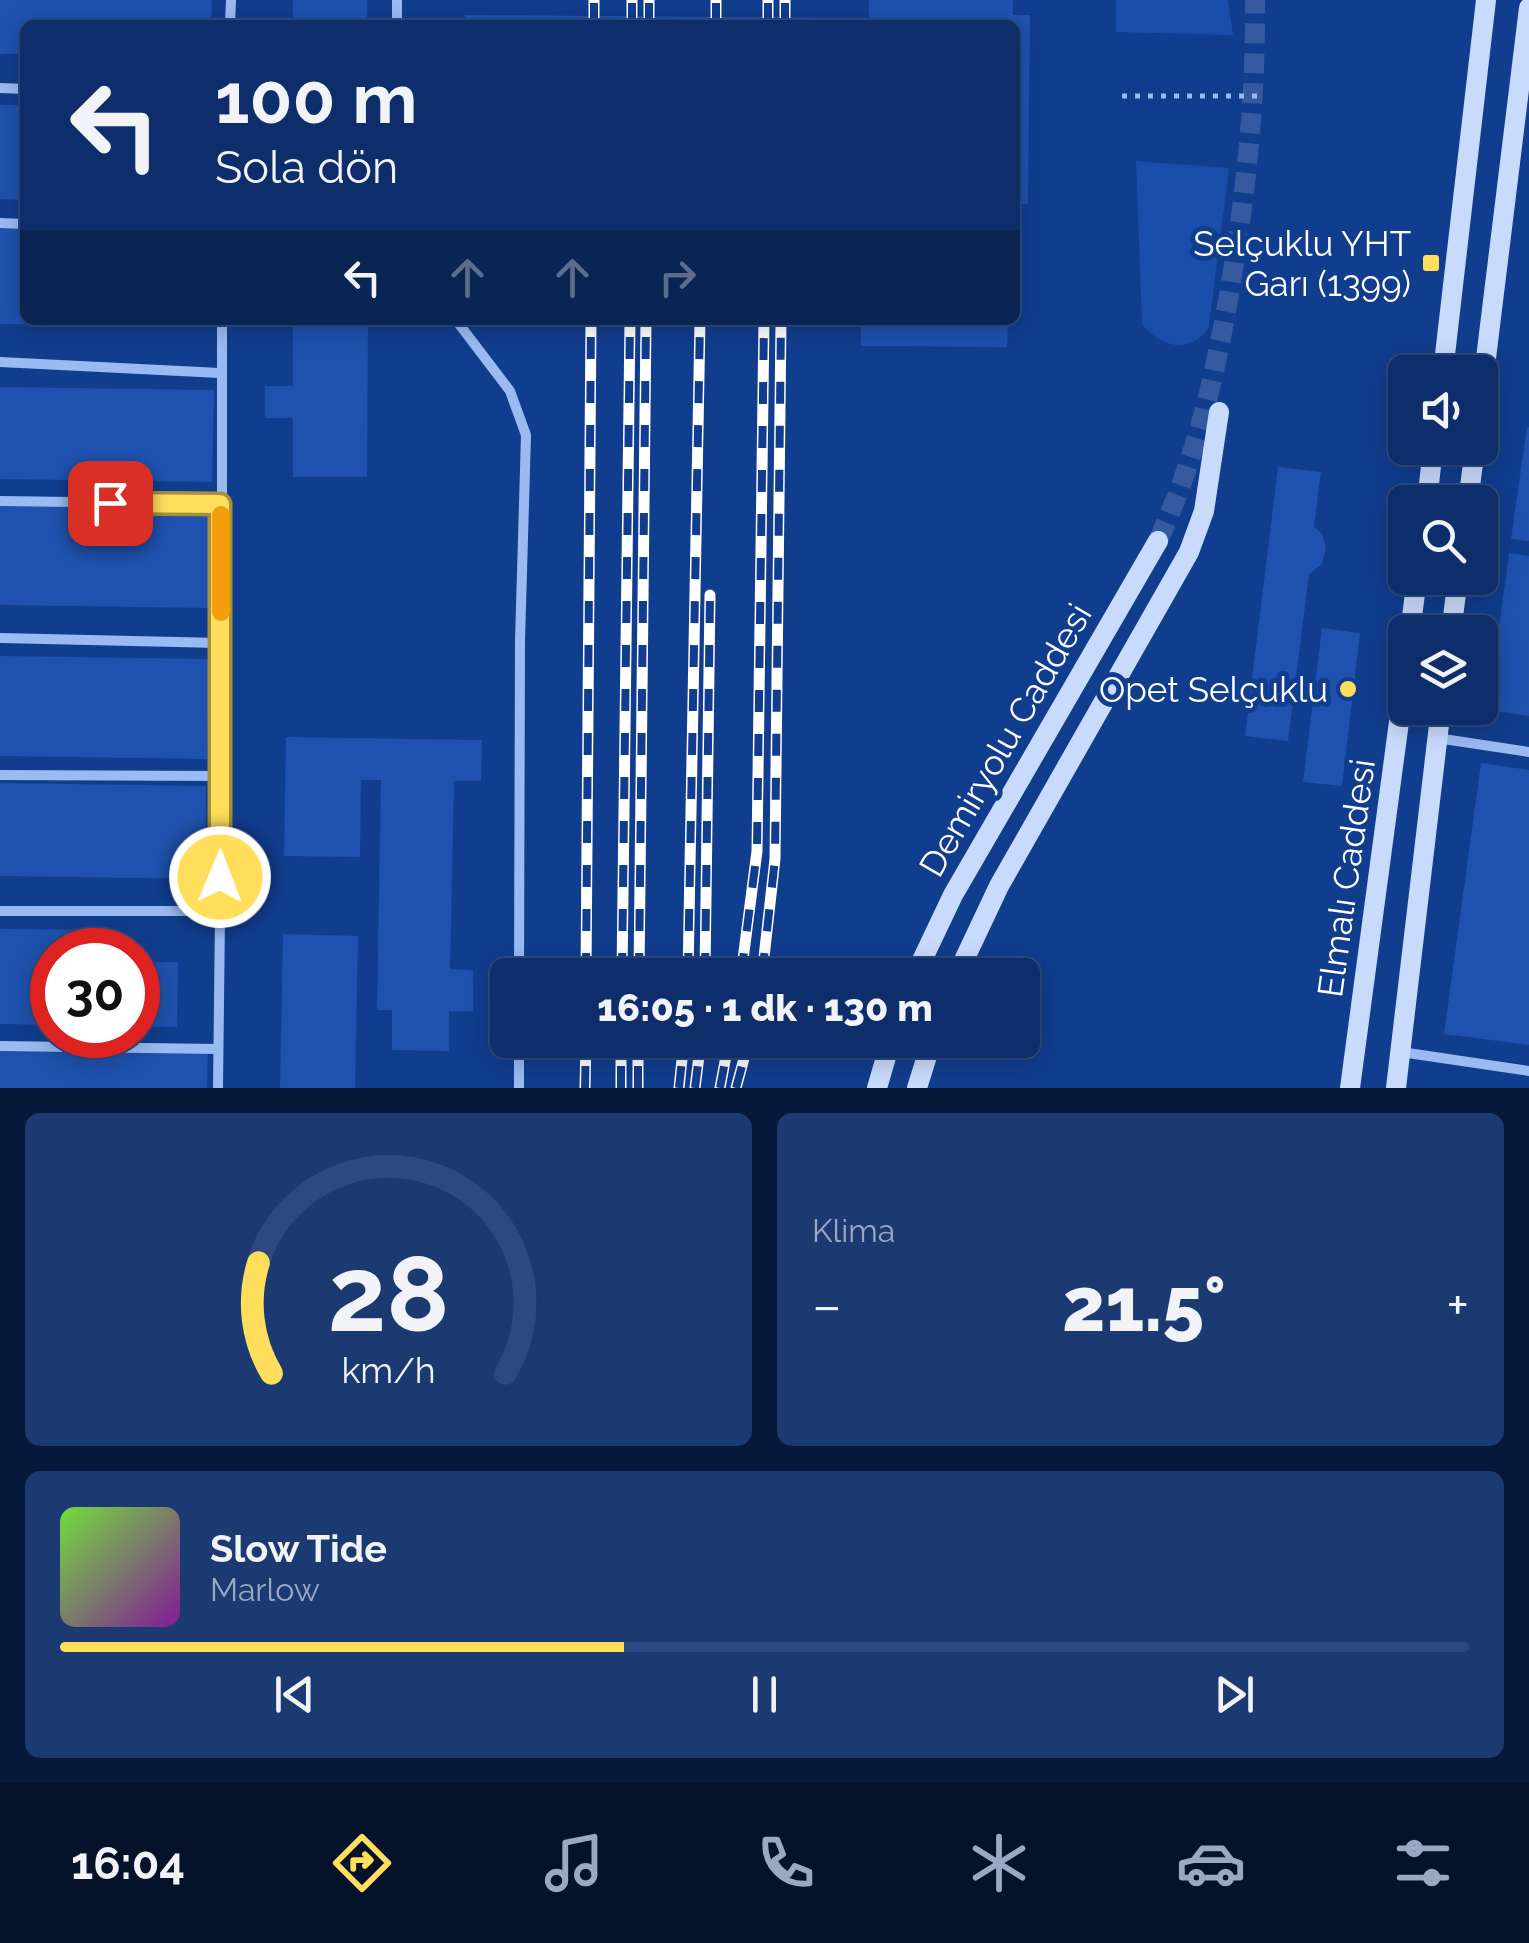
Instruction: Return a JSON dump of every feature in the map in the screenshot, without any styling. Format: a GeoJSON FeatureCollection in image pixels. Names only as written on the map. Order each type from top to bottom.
{"type":"FeatureCollection","features":[{"type":"Feature","properties":{"kind":"main road"},"geometry":{"type":"LineString","coordinates":[[1445,355],[1486,0]]}},
{"type":"Feature","properties":{"kind":"main road"},"geometry":{"type":"LineString","coordinates":[[1486,355],[1529,8]]}},
{"type":"Feature","properties":{"kind":"main road"},"geometry":{"type":"LineString","coordinates":[[965,958],[998,886],[1188,552],[1204,511],[1219,412]]}},
{"type":"Feature","properties":{"kind":"main road","name":"Demiryolu Caddesi"},"geometry":{"type":"LineString","coordinates":[[923,958],[953,895],[1158,541]]}},
{"type":"Feature","properties":{"kind":"main road","name":"Elmalı Caddesi"},"geometry":{"type":"LineString","coordinates":[[1350,1088],[1398,725]]}},
{"type":"Feature","properties":{"kind":"main road","name":"Elmalı Caddesi"},"geometry":{"type":"LineString","coordinates":[[1396,1088],[1439,725]]}},
{"type":"Feature","properties":{"kind":"main road"},"geometry":{"type":"LineString","coordinates":[[877,1088],[886,1058]]}},
{"type":"Feature","properties":{"kind":"main road"},"geometry":{"type":"LineString","coordinates":[[917,1088],[926,1058]]}},
{"type":"Feature","properties":{"kind":"street"},"geometry":{"type":"LineString","coordinates":[[218,1088],[222,325]]}},
{"type":"Feature","properties":{"kind":"street"},"geometry":{"type":"LineString","coordinates":[[460,325],[510,391],[526,435],[520,659],[519,958]]}},
{"type":"Feature","properties":{"kind":"street"},"geometry":{"type":"LineString","coordinates":[[0,362],[220,373]]}},
{"type":"Feature","properties":{"kind":"street"},"geometry":{"type":"LineString","coordinates":[[0,502],[220,504]]}},
{"type":"Feature","properties":{"kind":"street"},"geometry":{"type":"LineString","coordinates":[[0,638],[221,643]]}},
{"type":"Feature","properties":{"kind":"street"},"geometry":{"type":"LineString","coordinates":[[1437,738],[1529,752]]}},
{"type":"Feature","properties":{"kind":"street"},"geometry":{"type":"LineString","coordinates":[[0,774],[222,776]]}},
{"type":"Feature","properties":{"kind":"street"},"geometry":{"type":"LineString","coordinates":[[0,910],[219,911]]}},
{"type":"Feature","properties":{"kind":"street"},"geometry":{"type":"LineString","coordinates":[[0,1046],[217,1049]]}},
{"type":"Feature","properties":{"kind":"street"},"geometry":{"type":"LineString","coordinates":[[1400,1052],[1529,1071]]}},
{"type":"Feature","properties":{"kind":"street"},"geometry":{"type":"LineString","coordinates":[[519,1058],[519,1088]]}},
{"type":"Feature","properties":{"kind":"path"},"geometry":{"type":"LineString","coordinates":[[1122,96],[1264,96]]}},
{"type":"Feature","properties":{"kind":"shaded area"},"geometry":{"type":"Polygon","coordinates":[[[1116,0],[1228,0],[1233,35],[1116,32],[1116,0]]]}},
{"type":"Feature","properties":{"kind":"shaded area"},"geometry":{"type":"Polygon","coordinates":[[[1136,161],[1229,168],[1209,326],[1186,344],[1158,339],[1142,324],[1136,161]]]}},
{"type":"Feature","properties":{"kind":"building"},"geometry":{"type":"Polygon","coordinates":[[[0,0],[212,0],[211,20],[20,20],[20,54],[0,54],[0,0]]]}},
{"type":"Feature","properties":{"kind":"building"},"geometry":{"type":"Polygon","coordinates":[[[293,0],[367,0],[367,20],[293,20],[293,0]]]}},
{"type":"Feature","properties":{"kind":"building"},"geometry":{"type":"Polygon","coordinates":[[[869,0],[1013,0],[1013,15],[1030,15],[1028,204],[1020,204],[1020,20],[465,20],[465,15],[869,18],[869,0]]]}},
{"type":"Feature","properties":{"kind":"building"},"geometry":{"type":"Polygon","coordinates":[[[0,105],[20,105],[20,200],[0,199],[0,105]]]}},
{"type":"Feature","properties":{"kind":"building"},"geometry":{"type":"Polygon","coordinates":[[[0,228],[20,228],[20,324],[0,324],[0,228]]]}},
{"type":"Feature","properties":{"kind":"building"},"geometry":{"type":"Polygon","coordinates":[[[293,325],[368,325],[367,477],[293,477],[293,418],[265,418],[265,386],[293,386],[293,325]]]}},
{"type":"Feature","properties":{"kind":"building"},"geometry":{"type":"Polygon","coordinates":[[[861,325],[1008,325],[1007,347],[861,346],[861,325]]]}},
{"type":"Feature","properties":{"kind":"building"},"geometry":{"type":"Polygon","coordinates":[[[0,387],[214,390],[212,482],[0,479],[0,387]]]}},
{"type":"Feature","properties":{"kind":"building"},"geometry":{"type":"Polygon","coordinates":[[[1529,427],[1529,541],[1511,539],[1529,427]]]}},
{"type":"Feature","properties":{"kind":"building"},"geometry":{"type":"Polygon","coordinates":[[[1278,467],[1321,472],[1314,527],[1322,534],[1326,547],[1322,564],[1309,574],[1288,741],[1245,736],[1278,467]]]}},
{"type":"Feature","properties":{"kind":"building"},"geometry":{"type":"Polygon","coordinates":[[[0,503],[211,506],[209,608],[0,605],[0,503]]]}},
{"type":"Feature","properties":{"kind":"building"},"geometry":{"type":"Polygon","coordinates":[[[1509,553],[1529,556],[1529,716],[1498,711],[1498,635],[1509,553]]]}},
{"type":"Feature","properties":{"kind":"building"},"geometry":{"type":"Polygon","coordinates":[[[1322,628],[1360,633],[1342,786],[1303,782],[1322,628]]]}},
{"type":"Feature","properties":{"kind":"building"},"geometry":{"type":"Polygon","coordinates":[[[0,656],[209,659],[207,759],[0,756],[0,656]]]}},
{"type":"Feature","properties":{"kind":"building"},"geometry":{"type":"Polygon","coordinates":[[[286,737],[482,740],[481,781],[454,781],[450,969],[473,970],[473,1011],[449,1011],[449,1051],[392,1050],[392,1010],[377,1010],[381,780],[361,780],[360,857],[284,856],[286,737]]]}},
{"type":"Feature","properties":{"kind":"building"},"geometry":{"type":"Polygon","coordinates":[[[1481,763],[1529,770],[1529,1045],[1444,1034],[1481,763]]]}},
{"type":"Feature","properties":{"kind":"building"},"geometry":{"type":"Polygon","coordinates":[[[0,783],[206,786],[205,879],[0,876],[0,783]]]}},
{"type":"Feature","properties":{"kind":"building"},"geometry":{"type":"Polygon","coordinates":[[[0,929],[30,929],[30,1025],[0,1024],[0,929]]]}},
{"type":"Feature","properties":{"kind":"building"},"geometry":{"type":"Polygon","coordinates":[[[283,934],[358,936],[355,1088],[280,1088],[283,934]]]}},
{"type":"Feature","properties":{"kind":"building"},"geometry":{"type":"Polygon","coordinates":[[[160,962],[178,962],[177,1027],[160,1027],[160,962]]]}},
{"type":"Feature","properties":{"kind":"building"},"geometry":{"type":"Polygon","coordinates":[[[0,1048],[30,1048],[30,1058],[160,1058],[160,1050],[208,1051],[207,1088],[0,1088],[0,1048]]]}},
{"type":"Feature","properties":{"kind":"tunnel"},"geometry":{"type":"LineString","coordinates":[[1158,541],[1200,425],[1227,306],[1248,153],[1255,0]]}},
{"type":"Feature","properties":{"kind":"railway"},"geometry":{"type":"LineString","coordinates":[[594,0],[594,20]]}},
{"type":"Feature","properties":{"kind":"railway"},"geometry":{"type":"LineString","coordinates":[[632,0],[632,20]]}},
{"type":"Feature","properties":{"kind":"railway"},"geometry":{"type":"LineString","coordinates":[[649,0],[649,20]]}},
{"type":"Feature","properties":{"kind":"railway"},"geometry":{"type":"LineString","coordinates":[[716,0],[716,20]]}},
{"type":"Feature","properties":{"kind":"railway"},"geometry":{"type":"LineString","coordinates":[[768,0],[768,20]]}},
{"type":"Feature","properties":{"kind":"railway"},"geometry":{"type":"LineString","coordinates":[[785,0],[785,20]]}},
{"type":"Feature","properties":{"kind":"railway"},"geometry":{"type":"LineString","coordinates":[[586,958],[591,325]]}},
{"type":"Feature","properties":{"kind":"railway"},"geometry":{"type":"LineString","coordinates":[[622,958],[630,325]]}},
{"type":"Feature","properties":{"kind":"railway"},"geometry":{"type":"LineString","coordinates":[[639,958],[646,325]]}},
{"type":"Feature","properties":{"kind":"railway"},"geometry":{"type":"LineString","coordinates":[[688,958],[700,325]]}},
{"type":"Feature","properties":{"kind":"railway"},"geometry":{"type":"LineString","coordinates":[[743,958],[757,851],[764,325]]}},
{"type":"Feature","properties":{"kind":"railway"},"geometry":{"type":"LineString","coordinates":[[764,958],[775,859],[781,325]]}},
{"type":"Feature","properties":{"kind":"railway"},"geometry":{"type":"LineString","coordinates":[[705,958],[710,595]]}},
{"type":"Feature","properties":{"kind":"railway"},"geometry":{"type":"LineString","coordinates":[[585,1088],[586,1058]]}},
{"type":"Feature","properties":{"kind":"railway"},"geometry":{"type":"LineString","coordinates":[[621,1058],[621,1088]]}},
{"type":"Feature","properties":{"kind":"railway"},"geometry":{"type":"LineString","coordinates":[[638,1058],[638,1088]]}},
{"type":"Feature","properties":{"kind":"railway"},"geometry":{"type":"LineString","coordinates":[[679,1088],[682,1058]]}},
{"type":"Feature","properties":{"kind":"railway"},"geometry":{"type":"LineString","coordinates":[[695,1088],[699,1058]]}},
{"type":"Feature","properties":{"kind":"railway"},"geometry":{"type":"LineString","coordinates":[[720,1088],[726,1058]]}},
{"type":"Feature","properties":{"kind":"railway"},"geometry":{"type":"LineString","coordinates":[[736,1088],[744,1058]]}},
{"type":"Feature","properties":{"kind":"slow traffic"},"geometry":{"type":"LineString","coordinates":[[221,515],[221,612]]}},
{"type":"Feature","properties":{"kind":"place","name":"Selçuklu YHT Garı (1399)"},"geometry":{"type":"Point","coordinates":[1431,263]}},
{"type":"Feature","properties":{"kind":"place","name":"Opet Selçuklu"},"geometry":{"type":"Point","coordinates":[1348,689]}},
{"type":"Feature","properties":{"kind":"route"},"geometry":{"type":"LineString","coordinates":[[110,503],[220,504],[220,877]]}}]}
